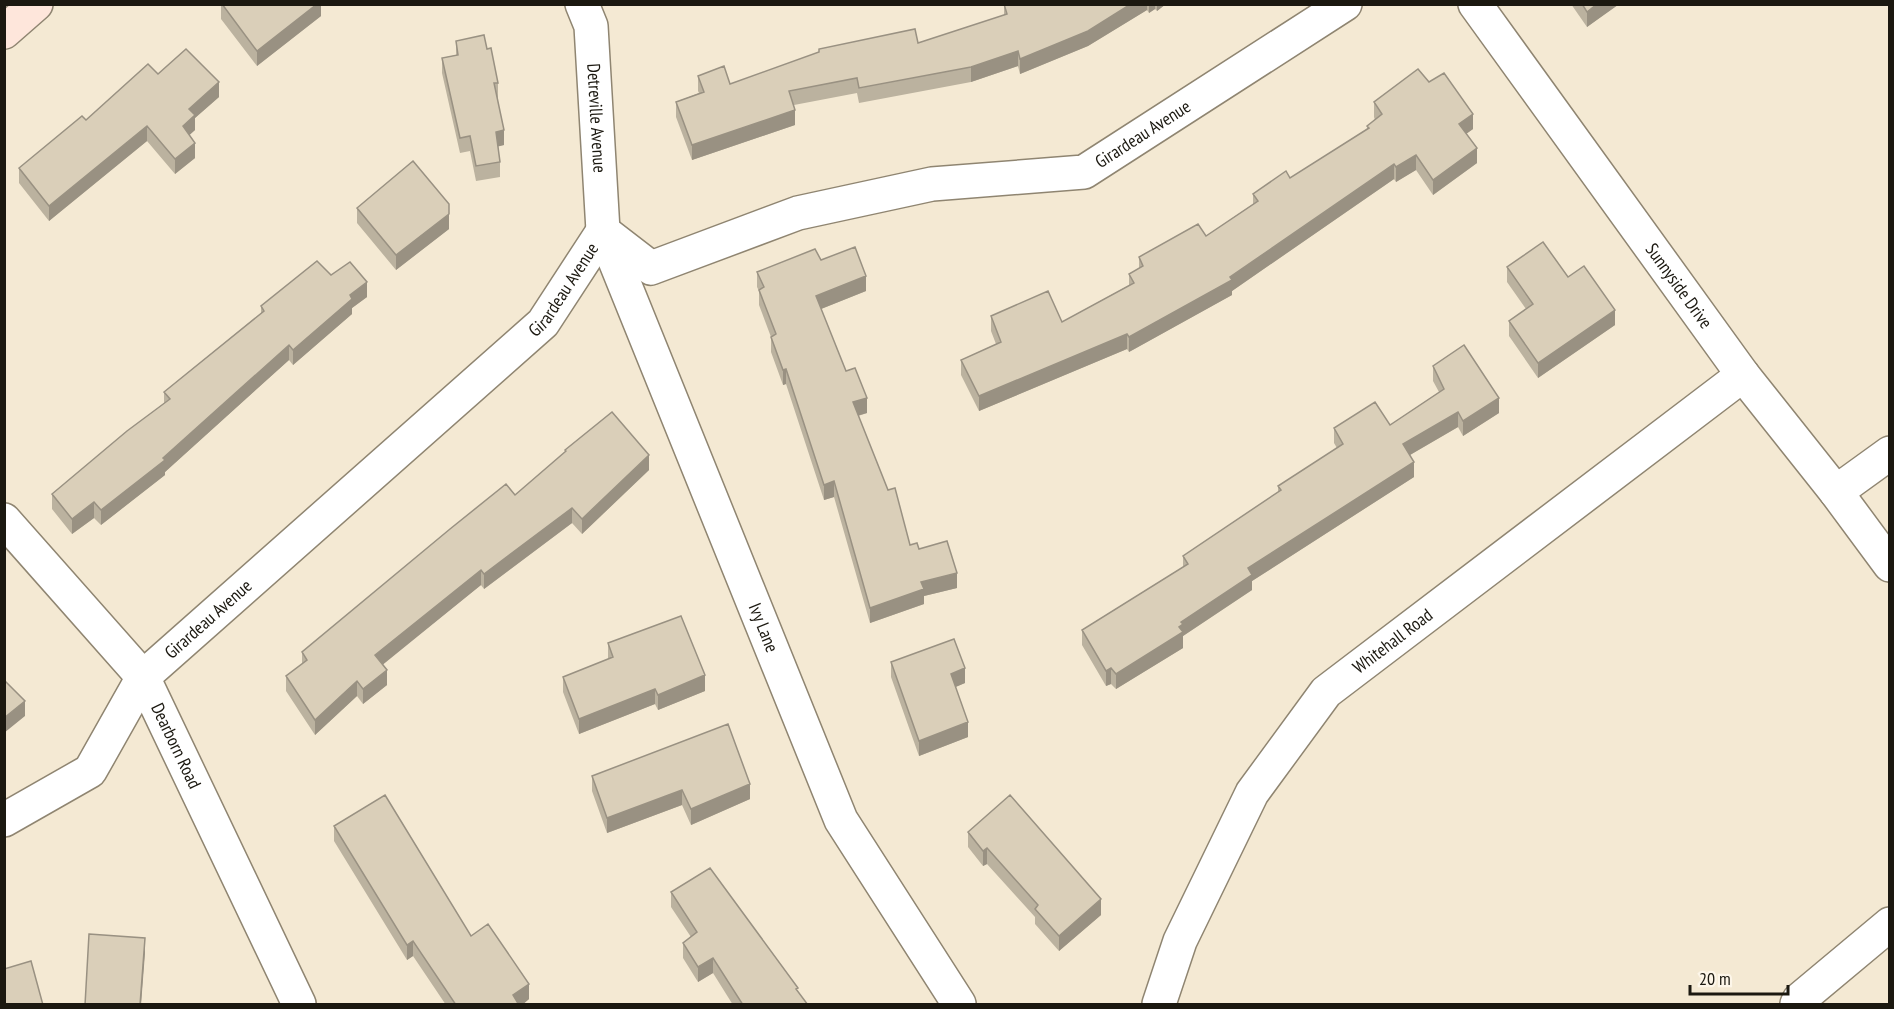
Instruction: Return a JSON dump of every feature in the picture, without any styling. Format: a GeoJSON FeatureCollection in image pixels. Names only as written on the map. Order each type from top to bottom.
{"type":"FeatureCollection","features":[{"type":"Feature","properties":{"kind":"main road"},"geometry":{"type":"LineString","coordinates":[[4,32],[36,4]]}},
{"type":"Feature","properties":{"kind":"street","name":"Detreville Avenue"},"geometry":{"type":"LineString","coordinates":[[582,4],[591,26],[603,231]]}},
{"type":"Feature","properties":{"kind":"street","name":"Girardeau Avenue"},"geometry":{"type":"LineString","coordinates":[[4,820],[90,771],[143,677],[543,322],[603,231],[651,268],[798,213],[932,184],[1084,172],[1345,4]]}},
{"type":"Feature","properties":{"kind":"street","name":"Sunnyside Drive"},"geometry":{"type":"LineString","coordinates":[[1474,4],[1743,375],[1836,492],[1890,565]]}},
{"type":"Feature","properties":{"kind":"street","name":"Ivy Lane"},"geometry":{"type":"LineString","coordinates":[[603,231],[841,820],[959,1005]]}},
{"type":"Feature","properties":{"kind":"street","name":"Whitehall Road"},"geometry":{"type":"LineString","coordinates":[[1159,1005],[1180,941],[1252,793],[1326,692],[1743,375]]}},
{"type":"Feature","properties":{"kind":"street"},"geometry":{"type":"LineString","coordinates":[[1836,492],[1890,453]]}},
{"type":"Feature","properties":{"kind":"street","name":"Dearborn Road"},"geometry":{"type":"LineString","coordinates":[[4,520],[143,677],[299,1005]]}},
{"type":"Feature","properties":{"kind":"street"},"geometry":{"type":"LineString","coordinates":[[1797,1005],[1799,1000],[1890,924]]}},
{"type":"Feature","properties":{"kind":"building"},"geometry":{"type":"Polygon","coordinates":[[[222,4],[317,4],[257,51],[222,4]]]}},
{"type":"Feature","properties":{"kind":"building"},"geometry":{"type":"Polygon","coordinates":[[[1004,4],[1131,4],[1088,31],[1020,59],[1018,51],[971,67],[859,88],[857,78],[789,91],[795,110],[692,145],[676,102],[704,92],[698,76],[724,66],[730,84],[819,52],[819,49],[915,29],[918,43],[1007,14],[1004,4]]]}},
{"type":"Feature","properties":{"kind":"building"},"geometry":{"type":"Polygon","coordinates":[[[1582,4],[1597,4],[1587,12],[1582,4]]]}},
{"type":"Feature","properties":{"kind":"building"},"geometry":{"type":"Polygon","coordinates":[[[484,35],[487,49],[491,48],[498,83],[494,83],[504,130],[496,132],[500,162],[476,166],[470,136],[460,138],[442,58],[458,55],[456,41],[484,35]]]}},
{"type":"Feature","properties":{"kind":"building"},"geometry":{"type":"Polygon","coordinates":[[[186,49],[219,82],[189,109],[195,115],[183,126],[195,143],[175,159],[147,126],[49,206],[19,168],[82,116],[86,120],[148,64],[158,74],[186,49]]]}},
{"type":"Feature","properties":{"kind":"building"},"geometry":{"type":"Polygon","coordinates":[[[1418,69],[1429,82],[1444,73],[1473,114],[1459,124],[1477,148],[1433,180],[1416,155],[1396,167],[1394,164],[1230,277],[1232,280],[1129,337],[1127,334],[979,396],[961,360],[1001,342],[991,316],[1048,291],[1062,322],[1134,283],[1129,274],[1143,266],[1139,257],[1198,224],[1206,236],[1258,201],[1253,194],[1286,171],[1290,178],[1369,128],[1367,126],[1382,114],[1374,102],[1418,69]]]}},
{"type":"Feature","properties":{"kind":"building"},"geometry":{"type":"Polygon","coordinates":[[[413,161],[449,204],[449,214],[396,255],[357,208],[413,161]]]}},
{"type":"Feature","properties":{"kind":"building"},"geometry":{"type":"Polygon","coordinates":[[[1543,242],[1568,277],[1584,266],[1615,310],[1538,363],[1509,321],[1533,304],[1507,267],[1543,242]]]}},
{"type":"Feature","properties":{"kind":"building"},"geometry":{"type":"Polygon","coordinates":[[[855,247],[866,276],[816,296],[846,371],[855,368],[867,398],[853,402],[888,490],[895,488],[910,545],[917,543],[919,549],[947,541],[957,573],[921,582],[924,589],[870,608],[834,481],[824,485],[786,369],[783,370],[771,337],[776,334],[759,290],[764,287],[757,272],[815,249],[821,260],[855,247]]]}},
{"type":"Feature","properties":{"kind":"building"},"geometry":{"type":"Polygon","coordinates":[[[317,261],[331,275],[350,262],[367,282],[350,295],[352,299],[293,350],[289,345],[163,458],[165,460],[101,510],[94,502],[72,519],[52,494],[127,431],[170,399],[164,392],[264,311],[261,306],[317,261]]]}},
{"type":"Feature","properties":{"kind":"building"},"geometry":{"type":"Polygon","coordinates":[[[1464,345],[1499,398],[1463,421],[1458,412],[1403,444],[1414,462],[1248,568],[1252,575],[1181,622],[1183,624],[1179,627],[1183,632],[1116,674],[1111,668],[1106,671],[1082,630],[1188,564],[1183,556],[1281,490],[1278,486],[1343,444],[1334,428],[1375,402],[1390,425],[1444,389],[1433,366],[1464,345]]]}},
{"type":"Feature","properties":{"kind":"building"},"geometry":{"type":"Polygon","coordinates":[[[612,412],[649,455],[582,519],[572,508],[484,574],[481,570],[375,655],[387,670],[363,689],[357,681],[315,720],[286,676],[307,660],[302,652],[506,484],[515,495],[612,412]]]}},
{"type":"Feature","properties":{"kind":"building"},"geometry":{"type":"Polygon","coordinates":[[[681,616],[705,675],[658,695],[655,689],[579,719],[563,677],[613,657],[608,643],[681,616]]]}},
{"type":"Feature","properties":{"kind":"building"},"geometry":{"type":"Polygon","coordinates":[[[954,639],[965,668],[951,674],[968,722],[919,741],[891,662],[954,639]]]}},
{"type":"Feature","properties":{"kind":"building"},"geometry":{"type":"Polygon","coordinates":[[[4,680],[25,701],[4,718],[4,680]]]}},
{"type":"Feature","properties":{"kind":"building"},"geometry":{"type":"Polygon","coordinates":[[[728,724],[750,784],[691,809],[682,790],[607,818],[592,776],[728,724]]]}},
{"type":"Feature","properties":{"kind":"building"},"geometry":{"type":"Polygon","coordinates":[[[385,795],[471,936],[488,924],[529,984],[513,995],[519,1005],[456,1005],[413,941],[407,945],[334,826],[385,795]]]}},
{"type":"Feature","properties":{"kind":"building"},"geometry":{"type":"Polygon","coordinates":[[[1010,795],[1101,899],[1059,936],[1035,909],[1038,905],[987,848],[983,851],[968,832],[1010,795]]]}},
{"type":"Feature","properties":{"kind":"building"},"geometry":{"type":"Polygon","coordinates":[[[710,868],[808,1005],[743,1005],[713,958],[698,967],[683,943],[697,932],[671,892],[710,868]]]}},
{"type":"Feature","properties":{"kind":"building"},"geometry":{"type":"Polygon","coordinates":[[[89,934],[145,938],[140,1005],[85,1005],[89,934]]]}},
{"type":"Feature","properties":{"kind":"building"},"geometry":{"type":"Polygon","coordinates":[[[31,961],[43,1005],[4,1005],[4,969],[31,961]]]}}]}
